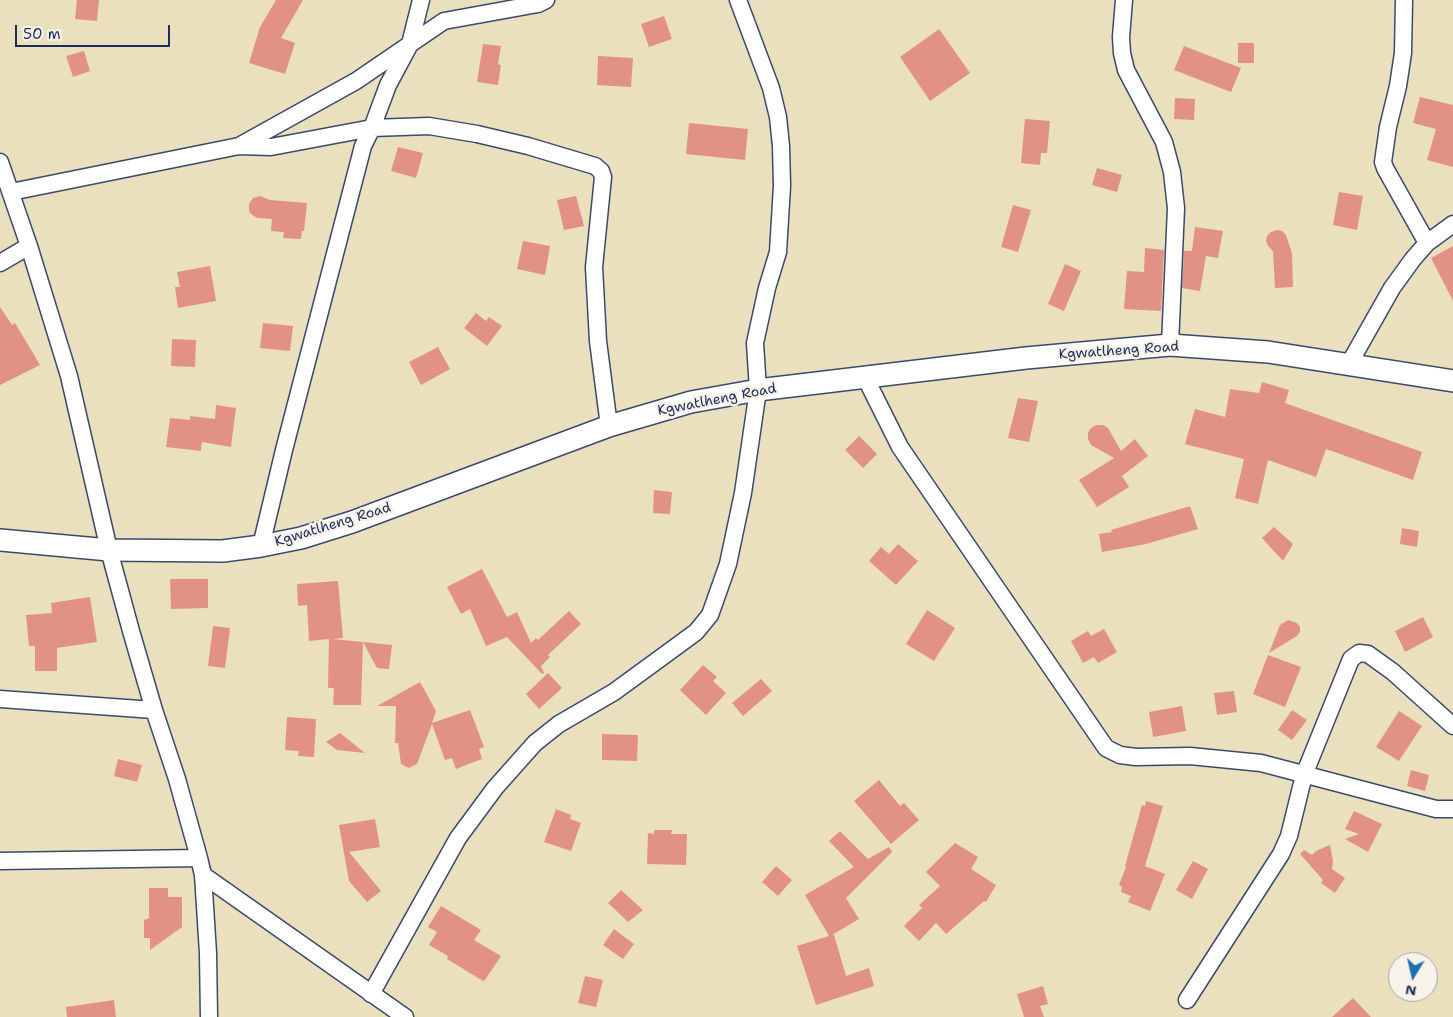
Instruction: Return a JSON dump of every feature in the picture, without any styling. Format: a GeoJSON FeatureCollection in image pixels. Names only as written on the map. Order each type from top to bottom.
{"type":"FeatureCollection","features":[{"type":"Feature","properties":{"kind":"street"},"geometry":{"type":"LineString","coordinates":[[261,546],[363,146],[372,128],[388,84],[410,44],[421,0]]}},
{"type":"Feature","properties":{"kind":"street"},"geometry":{"type":"LineString","coordinates":[[239,146],[356,81],[444,21],[538,4],[546,0]]}},
{"type":"Feature","properties":{"kind":"street"},"geometry":{"type":"LineString","coordinates":[[371,994],[458,838],[495,788],[535,743],[559,724],[614,692],[696,632],[710,615],[728,564],[743,493],[758,390],[755,342],[765,296],[778,252],[782,186],[778,117],[771,88],[738,0]]}},
{"type":"Feature","properties":{"kind":"street"},"geometry":{"type":"LineString","coordinates":[[1124,0],[1121,37],[1126,70],[1164,142],[1172,172],[1176,208],[1170,345]]}},
{"type":"Feature","properties":{"kind":"street"},"geometry":{"type":"LineString","coordinates":[[1404,0],[1403,52],[1383,162],[1427,242]]}},
{"type":"Feature","properties":{"kind":"street"},"geometry":{"type":"LineString","coordinates":[[11,192],[239,146],[270,147],[372,128],[429,126],[477,134],[528,146],[595,166],[604,177],[595,251],[595,284],[598,341],[609,426]]}},
{"type":"Feature","properties":{"kind":"street"},"geometry":{"type":"LineString","coordinates":[[0,162],[29,246],[69,376],[109,550],[154,710],[177,779],[199,858],[203,875],[209,976],[209,1017]]}},
{"type":"Feature","properties":{"kind":"street"},"geometry":{"type":"LineString","coordinates":[[1349,364],[1392,288],[1427,242],[1453,224]]}},
{"type":"Feature","properties":{"kind":"street"},"geometry":{"type":"LineString","coordinates":[[0,263],[29,246]]}},
{"type":"Feature","properties":{"kind":"street","name":"Kgwatlheng Road"},"geometry":{"type":"LineString","coordinates":[[0,540],[109,550],[223,551],[261,546],[301,538],[352,522],[609,426],[690,402],[758,390],[1026,358],[1170,345],[1268,352],[1453,382]]}},
{"type":"Feature","properties":{"kind":"street"},"geometry":{"type":"LineString","coordinates":[[865,377],[900,447],[1106,748],[1120,755],[1136,757],[1190,756],[1262,763],[1436,809],[1453,808]]}},
{"type":"Feature","properties":{"kind":"street"},"geometry":{"type":"LineString","coordinates":[[1187,1000],[1281,854],[1288,836],[1304,775],[1351,659],[1358,653],[1368,654],[1393,672],[1453,726]]}},
{"type":"Feature","properties":{"kind":"street"},"geometry":{"type":"LineString","coordinates":[[0,699],[154,710]]}},
{"type":"Feature","properties":{"kind":"street"},"geometry":{"type":"LineString","coordinates":[[0,861],[199,858]]}},
{"type":"Feature","properties":{"kind":"street"},"geometry":{"type":"LineString","coordinates":[[203,875],[404,1017]]}},
{"type":"Feature","properties":{"kind":"building"},"geometry":{"type":"Polygon","coordinates":[[[77,0],[99,0],[97,21],[75,19],[77,0]]]}},
{"type":"Feature","properties":{"kind":"building"},"geometry":{"type":"Polygon","coordinates":[[[276,0],[303,0],[281,38],[295,43],[285,74],[249,63],[260,27],[276,0]]]}},
{"type":"Feature","properties":{"kind":"building"},"geometry":{"type":"Polygon","coordinates":[[[664,16],[672,39],[649,47],[641,24],[664,16]]]}},
{"type":"Feature","properties":{"kind":"building"},"geometry":{"type":"Polygon","coordinates":[[[939,29],[970,73],[930,101],[900,57],[939,29]]]}},
{"type":"Feature","properties":{"kind":"building"},"geometry":{"type":"Polygon","coordinates":[[[1238,43],[1254,43],[1254,63],[1238,63],[1238,43]]]}},
{"type":"Feature","properties":{"kind":"building"},"geometry":{"type":"Polygon","coordinates":[[[483,44],[501,46],[498,64],[501,65],[498,85],[477,82],[483,44]]]}},
{"type":"Feature","properties":{"kind":"building"},"geometry":{"type":"Polygon","coordinates":[[[1184,46],[1241,68],[1231,92],[1174,70],[1184,46]]]}},
{"type":"Feature","properties":{"kind":"building"},"geometry":{"type":"Polygon","coordinates":[[[84,51],[90,71],[73,77],[66,56],[84,51]]]}},
{"type":"Feature","properties":{"kind":"building"},"geometry":{"type":"Polygon","coordinates":[[[598,56],[633,58],[631,87],[597,85],[598,56]]]}},
{"type":"Feature","properties":{"kind":"building"},"geometry":{"type":"Polygon","coordinates":[[[1420,97],[1453,105],[1453,167],[1427,160],[1436,129],[1413,123],[1420,97]]]}},
{"type":"Feature","properties":{"kind":"building"},"geometry":{"type":"Polygon","coordinates":[[[1175,98],[1195,99],[1194,120],[1174,119],[1175,98]]]}},
{"type":"Feature","properties":{"kind":"building"},"geometry":{"type":"Polygon","coordinates":[[[1025,119],[1050,121],[1047,153],[1041,153],[1040,165],[1021,163],[1025,119]]]}},
{"type":"Feature","properties":{"kind":"building"},"geometry":{"type":"Polygon","coordinates":[[[689,123],[748,129],[745,160],[686,154],[689,123]]]}},
{"type":"Feature","properties":{"kind":"building"},"geometry":{"type":"Polygon","coordinates":[[[398,147],[423,153],[416,178],[391,171],[398,147]]]}},
{"type":"Feature","properties":{"kind":"building"},"geometry":{"type":"Polygon","coordinates":[[[1097,168],[1122,175],[1117,192],[1092,185],[1097,168]]]}},
{"type":"Feature","properties":{"kind":"building"},"geometry":{"type":"Polygon","coordinates":[[[1339,192],[1363,196],[1357,230],[1333,225],[1339,192]]]}},
{"type":"Feature","properties":{"kind":"building"},"geometry":{"type":"Polygon","coordinates":[[[260,196],[270,200],[307,203],[304,231],[302,231],[301,239],[283,238],[284,232],[271,231],[272,219],[257,218],[251,214],[249,204],[253,198],[260,196]]]}},
{"type":"Feature","properties":{"kind":"building"},"geometry":{"type":"Polygon","coordinates":[[[576,196],[584,226],[564,230],[557,200],[576,196]]]}},
{"type":"Feature","properties":{"kind":"building"},"geometry":{"type":"Polygon","coordinates":[[[1013,205],[1031,210],[1018,252],[1001,247],[1013,205]]]}},
{"type":"Feature","properties":{"kind":"building"},"geometry":{"type":"Polygon","coordinates":[[[1195,227],[1223,231],[1218,258],[1206,256],[1200,291],[1182,288],[1184,251],[1192,251],[1195,227]]]}},
{"type":"Feature","properties":{"kind":"building"},"geometry":{"type":"Polygon","coordinates":[[[1282,231],[1286,235],[1292,253],[1293,287],[1275,288],[1273,251],[1266,241],[1267,236],[1271,232],[1282,231]]]}},
{"type":"Feature","properties":{"kind":"building"},"geometry":{"type":"Polygon","coordinates":[[[523,241],[550,246],[545,275],[517,269],[523,241]]]}},
{"type":"Feature","properties":{"kind":"building"},"geometry":{"type":"Polygon","coordinates":[[[1453,246],[1453,301],[1431,258],[1453,246]]]}},
{"type":"Feature","properties":{"kind":"building"},"geometry":{"type":"Polygon","coordinates":[[[1145,248],[1164,250],[1161,311],[1124,309],[1127,271],[1144,272],[1145,248]]]}},
{"type":"Feature","properties":{"kind":"building"},"geometry":{"type":"Polygon","coordinates":[[[1065,264],[1081,271],[1064,311],[1048,304],[1065,264]]]}},
{"type":"Feature","properties":{"kind":"building"},"geometry":{"type":"Polygon","coordinates":[[[210,266],[216,301],[178,308],[175,287],[180,287],[177,272],[210,266]]]}},
{"type":"Feature","properties":{"kind":"building"},"geometry":{"type":"Polygon","coordinates":[[[0,307],[12,325],[15,323],[40,365],[0,385],[0,307]]]}},
{"type":"Feature","properties":{"kind":"building"},"geometry":{"type":"Polygon","coordinates":[[[476,313],[486,321],[489,317],[502,326],[487,346],[464,328],[476,313]]]}},
{"type":"Feature","properties":{"kind":"building"},"geometry":{"type":"Polygon","coordinates":[[[263,323],[293,326],[290,351],[260,348],[263,323]]]}},
{"type":"Feature","properties":{"kind":"building"},"geometry":{"type":"Polygon","coordinates":[[[172,339],[196,340],[195,367],[171,366],[172,339]]]}},
{"type":"Feature","properties":{"kind":"building"},"geometry":{"type":"Polygon","coordinates":[[[438,347],[450,369],[421,385],[409,362],[438,347]]]}},
{"type":"Feature","properties":{"kind":"building"},"geometry":{"type":"Polygon","coordinates":[[[1262,382],[1289,390],[1285,403],[1422,452],[1413,480],[1326,449],[1316,477],[1268,460],[1258,504],[1235,498],[1244,459],[1185,444],[1195,409],[1225,417],[1230,389],[1259,393],[1262,382]]]}},
{"type":"Feature","properties":{"kind":"building"},"geometry":{"type":"Polygon","coordinates":[[[1018,398],[1038,401],[1029,442],[1008,438],[1018,398]]]}},
{"type":"Feature","properties":{"kind":"building"},"geometry":{"type":"Polygon","coordinates":[[[216,405],[236,408],[231,447],[202,442],[201,451],[166,447],[170,418],[190,420],[190,416],[215,419],[216,405]]]}},
{"type":"Feature","properties":{"kind":"building"},"geometry":{"type":"Polygon","coordinates":[[[1096,425],[1103,425],[1108,428],[1121,451],[1135,439],[1148,456],[1122,476],[1129,487],[1097,507],[1079,480],[1114,458],[1091,445],[1088,433],[1096,425]]]}},
{"type":"Feature","properties":{"kind":"building"},"geometry":{"type":"Polygon","coordinates":[[[859,436],[877,454],[863,468],[845,450],[859,436]]]}},
{"type":"Feature","properties":{"kind":"building"},"geometry":{"type":"Polygon","coordinates":[[[654,490],[672,492],[670,514],[653,513],[654,490]]]}},
{"type":"Feature","properties":{"kind":"building"},"geometry":{"type":"Polygon","coordinates":[[[1190,506],[1198,529],[1146,544],[1102,552],[1099,534],[1112,532],[1111,530],[1190,506]]]}},
{"type":"Feature","properties":{"kind":"building"},"geometry":{"type":"Polygon","coordinates":[[[1274,527],[1293,544],[1283,561],[1262,538],[1274,527]]]}},
{"type":"Feature","properties":{"kind":"building"},"geometry":{"type":"Polygon","coordinates":[[[1402,528],[1419,531],[1417,547],[1400,544],[1402,528]]]}},
{"type":"Feature","properties":{"kind":"building"},"geometry":{"type":"Polygon","coordinates":[[[898,544],[918,561],[896,585],[869,561],[881,547],[889,554],[898,544]]]}},
{"type":"Feature","properties":{"kind":"building"},"geometry":{"type":"Polygon","coordinates":[[[482,569],[507,617],[517,612],[531,643],[536,638],[538,640],[569,611],[581,624],[548,655],[550,657],[541,666],[544,673],[542,674],[507,637],[486,646],[470,609],[461,614],[447,587],[482,569]]]}},
{"type":"Feature","properties":{"kind":"building"},"geometry":{"type":"Polygon","coordinates":[[[170,579],[208,579],[208,608],[171,609],[170,579]]]}},
{"type":"Feature","properties":{"kind":"building"},"geometry":{"type":"Polygon","coordinates":[[[338,581],[343,638],[333,639],[363,642],[361,705],[333,705],[334,688],[328,688],[329,639],[309,641],[307,605],[298,606],[297,584],[338,581]]]}},
{"type":"Feature","properties":{"kind":"building"},"geometry":{"type":"Polygon","coordinates":[[[90,597],[97,642],[57,648],[57,671],[35,671],[35,646],[29,646],[26,615],[52,613],[51,603],[90,597]]]}},
{"type":"Feature","properties":{"kind":"building"},"geometry":{"type":"Polygon","coordinates":[[[927,610],[955,628],[934,661],[906,644],[927,610]]]}},
{"type":"Feature","properties":{"kind":"building"},"geometry":{"type":"Polygon","coordinates":[[[1423,617],[1433,637],[1405,652],[1395,631],[1423,617]]]}},
{"type":"Feature","properties":{"kind":"building"},"geometry":{"type":"Polygon","coordinates":[[[1288,620],[1297,623],[1300,627],[1300,632],[1297,636],[1269,653],[1280,625],[1288,620]]]}},
{"type":"Feature","properties":{"kind":"building"},"geometry":{"type":"Polygon","coordinates":[[[213,626],[230,628],[225,668],[208,666],[213,626]]]}},
{"type":"Feature","properties":{"kind":"building"},"geometry":{"type":"Polygon","coordinates":[[[1104,629],[1117,652],[1098,663],[1094,657],[1083,663],[1071,641],[1088,631],[1091,636],[1104,629]]]}},
{"type":"Feature","properties":{"kind":"building"},"geometry":{"type":"Polygon","coordinates":[[[363,642],[392,645],[389,669],[377,668],[363,642]]]}},
{"type":"Feature","properties":{"kind":"building"},"geometry":{"type":"Polygon","coordinates":[[[1268,655],[1301,667],[1285,707],[1253,694],[1268,655]]]}},
{"type":"Feature","properties":{"kind":"building"},"geometry":{"type":"Polygon","coordinates":[[[703,665],[717,677],[713,681],[726,693],[706,715],[680,690],[703,665]]]}},
{"type":"Feature","properties":{"kind":"building"},"geometry":{"type":"Polygon","coordinates":[[[548,673],[562,688],[539,709],[526,694],[548,673]]]}},
{"type":"Feature","properties":{"kind":"building"},"geometry":{"type":"Polygon","coordinates":[[[761,679],[772,691],[743,716],[732,703],[761,679]]]}},
{"type":"Feature","properties":{"kind":"building"},"geometry":{"type":"Polygon","coordinates":[[[420,682],[436,711],[432,723],[470,710],[484,747],[479,749],[482,759],[456,769],[452,758],[445,760],[432,724],[417,764],[409,768],[401,764],[398,743],[395,743],[396,706],[377,706],[420,682]]]}},
{"type":"Feature","properties":{"kind":"building"},"geometry":{"type":"Polygon","coordinates":[[[1234,691],[1237,712],[1217,715],[1214,693],[1234,691]]]}},
{"type":"Feature","properties":{"kind":"building"},"geometry":{"type":"Polygon","coordinates":[[[1182,706],[1186,731],[1153,737],[1149,712],[1182,706]]]}},
{"type":"Feature","properties":{"kind":"building"},"geometry":{"type":"Polygon","coordinates":[[[1292,710],[1307,720],[1292,740],[1278,730],[1292,710]]]}},
{"type":"Feature","properties":{"kind":"building"},"geometry":{"type":"Polygon","coordinates":[[[1399,711],[1422,726],[1399,761],[1376,747],[1399,711]]]}},
{"type":"Feature","properties":{"kind":"building"},"geometry":{"type":"Polygon","coordinates":[[[287,717],[316,719],[314,757],[298,756],[299,751],[285,750],[287,717]]]}},
{"type":"Feature","properties":{"kind":"building"},"geometry":{"type":"Polygon","coordinates":[[[340,733],[365,753],[337,750],[326,742],[340,733]]]}},
{"type":"Feature","properties":{"kind":"building"},"geometry":{"type":"Polygon","coordinates":[[[602,734],[638,735],[637,761],[602,760],[602,734]]]}},
{"type":"Feature","properties":{"kind":"building"},"geometry":{"type":"Polygon","coordinates":[[[118,759],[142,765],[137,782],[114,776],[118,759]]]}},
{"type":"Feature","properties":{"kind":"building"},"geometry":{"type":"Polygon","coordinates":[[[1411,770],[1429,775],[1425,791],[1407,786],[1411,770]]]}},
{"type":"Feature","properties":{"kind":"building"},"geometry":{"type":"Polygon","coordinates":[[[879,780],[900,806],[904,803],[919,820],[891,844],[854,801],[879,780]]]}},
{"type":"Feature","properties":{"kind":"building"},"geometry":{"type":"Polygon","coordinates":[[[1146,801],[1163,806],[1145,866],[1165,874],[1150,911],[1128,902],[1131,896],[1121,892],[1122,887],[1119,885],[1126,867],[1142,805],[1145,806],[1146,801]]]}},
{"type":"Feature","properties":{"kind":"building"},"geometry":{"type":"Polygon","coordinates":[[[556,809],[571,815],[570,819],[581,823],[571,851],[544,842],[556,809]]]}},
{"type":"Feature","properties":{"kind":"building"},"geometry":{"type":"Polygon","coordinates":[[[1354,811],[1382,824],[1368,852],[1345,839],[1359,834],[1345,829],[1354,811]]]}},
{"type":"Feature","properties":{"kind":"building"},"geometry":{"type":"Polygon","coordinates":[[[375,819],[380,847],[349,852],[381,891],[367,902],[349,881],[339,825],[375,819]]]}},
{"type":"Feature","properties":{"kind":"building"},"geometry":{"type":"Polygon","coordinates":[[[654,830],[672,830],[671,834],[687,834],[686,865],[647,864],[648,833],[654,834],[654,830]]]}},
{"type":"Feature","properties":{"kind":"building"},"geometry":{"type":"Polygon","coordinates":[[[840,831],[868,859],[889,847],[892,852],[846,898],[859,919],[832,935],[834,935],[846,976],[869,968],[874,986],[816,1005],[797,946],[829,936],[805,895],[854,867],[829,841],[840,831]]]}},
{"type":"Feature","properties":{"kind":"building"},"geometry":{"type":"Polygon","coordinates":[[[955,843],[978,857],[971,869],[996,885],[986,902],[984,901],[946,934],[936,923],[919,941],[904,926],[922,908],[919,905],[940,886],[926,872],[955,843]]]}},
{"type":"Feature","properties":{"kind":"building"},"geometry":{"type":"Polygon","coordinates":[[[1330,845],[1333,861],[1332,869],[1345,878],[1335,893],[1321,883],[1323,880],[1300,854],[1304,850],[1312,855],[1316,851],[1330,845]]]}},
{"type":"Feature","properties":{"kind":"building"},"geometry":{"type":"Polygon","coordinates":[[[1193,861],[1208,869],[1192,899],[1176,890],[1193,861]]]}},
{"type":"Feature","properties":{"kind":"building"},"geometry":{"type":"Polygon","coordinates":[[[776,866],[792,880],[778,896],[762,882],[776,866]]]}},
{"type":"Feature","properties":{"kind":"building"},"geometry":{"type":"Polygon","coordinates":[[[149,888],[168,888],[168,897],[182,897],[182,927],[150,950],[150,938],[144,938],[144,920],[149,918],[149,888]]]}},
{"type":"Feature","properties":{"kind":"building"},"geometry":{"type":"Polygon","coordinates":[[[621,890],[643,910],[628,922],[608,903],[621,890]]]}},
{"type":"Feature","properties":{"kind":"building"},"geometry":{"type":"Polygon","coordinates":[[[441,906],[481,930],[474,940],[501,956],[485,980],[483,981],[447,959],[448,956],[429,945],[437,932],[428,927],[441,906]]]}},
{"type":"Feature","properties":{"kind":"building"},"geometry":{"type":"Polygon","coordinates":[[[614,929],[634,944],[623,959],[603,945],[614,929]]]}},
{"type":"Feature","properties":{"kind":"building"},"geometry":{"type":"Polygon","coordinates":[[[585,976],[603,980],[596,1007],[578,1003],[585,976]]]}},
{"type":"Feature","properties":{"kind":"building"},"geometry":{"type":"Polygon","coordinates":[[[1043,986],[1048,1004],[1040,1006],[1044,1017],[1024,1017],[1017,994],[1043,986]]]}},
{"type":"Feature","properties":{"kind":"building"},"geometry":{"type":"Polygon","coordinates":[[[1353,998],[1371,1017],[1332,1017],[1353,998]]]}},
{"type":"Feature","properties":{"kind":"building"},"geometry":{"type":"Polygon","coordinates":[[[114,1000],[116,1017],[67,1017],[66,1007],[114,1000]]]}}]}
